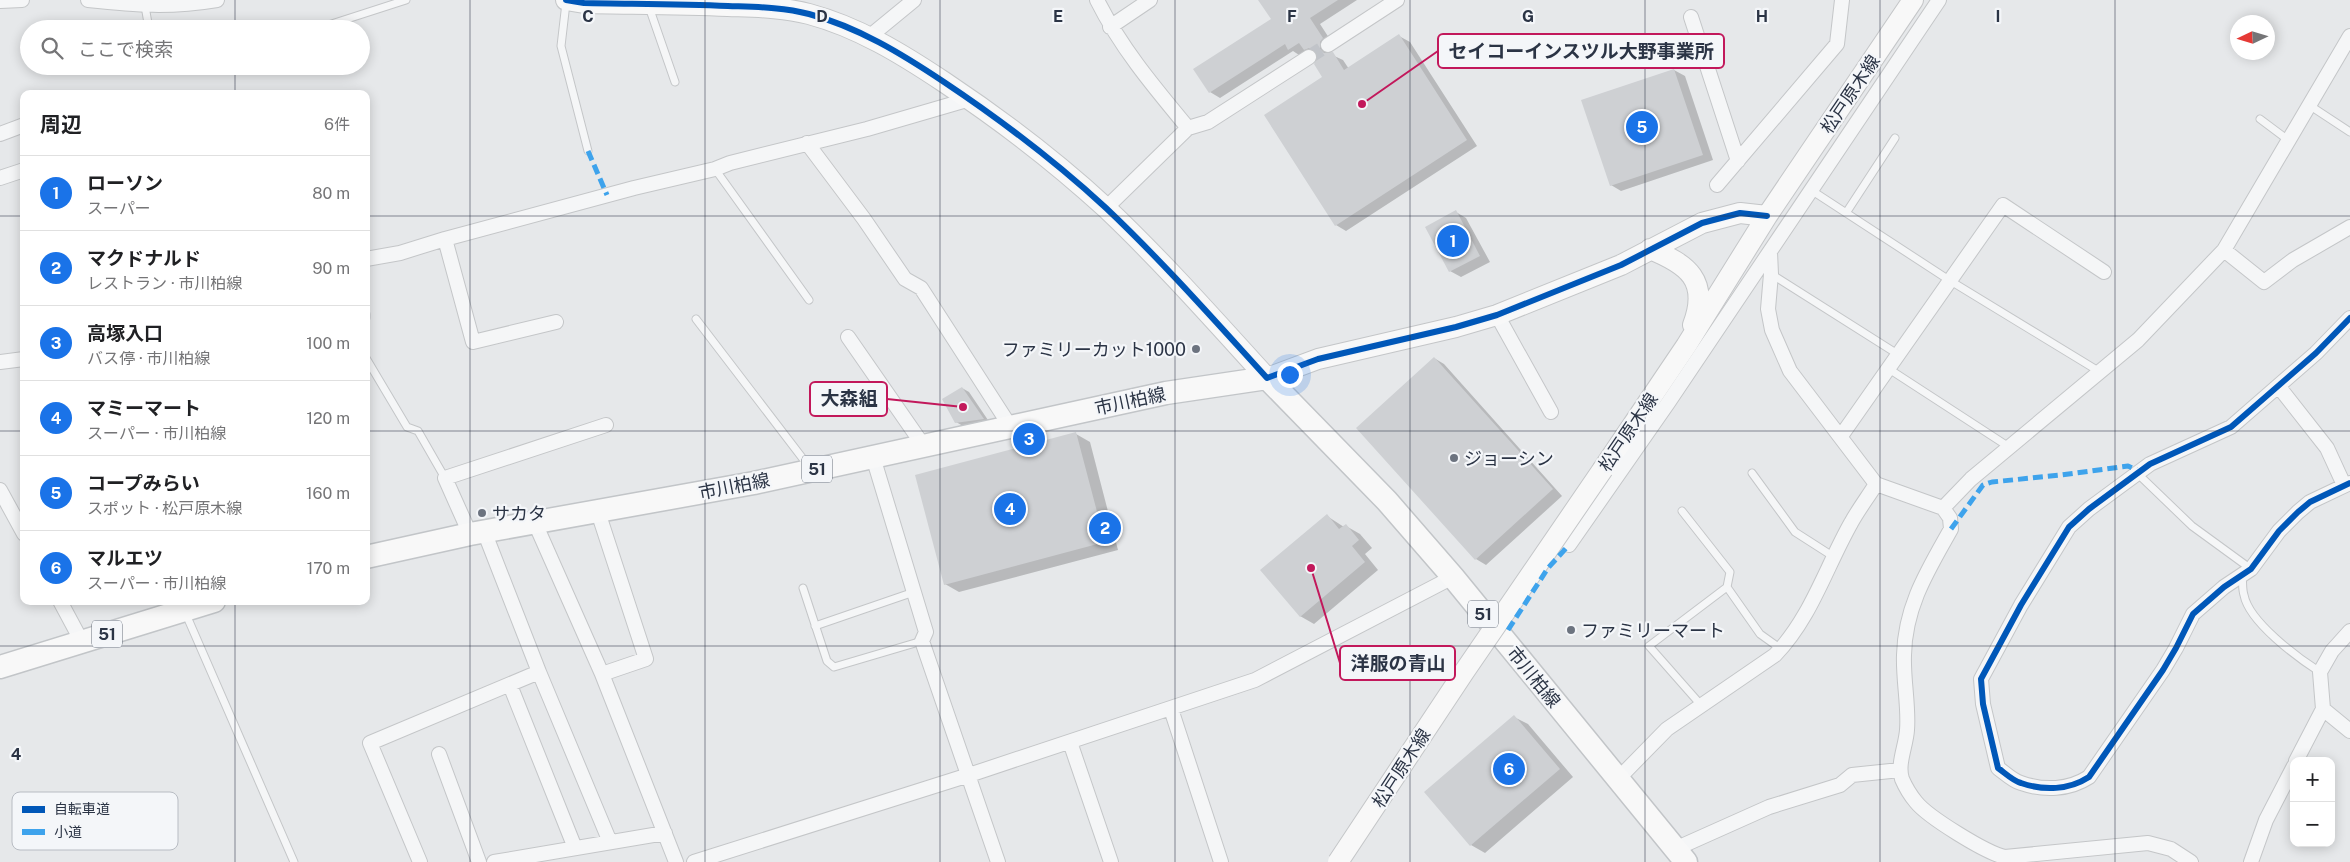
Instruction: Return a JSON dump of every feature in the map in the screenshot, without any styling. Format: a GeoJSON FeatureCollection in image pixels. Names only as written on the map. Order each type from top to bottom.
{"type":"FeatureCollection","features":[{"type":"Feature","properties":{"kind":"main road","name":"市川柏線"},"geometry":{"type":"LineString","coordinates":[[370,555],[535,522],[754,484],[1166,392],[1267,378],[1387,501],[1453,576],[1680,856]]}},
{"type":"Feature","properties":{"kind":"main road","name":"51"},"geometry":{"type":"LineString","coordinates":[[0,667],[201,605]]}},
{"type":"Feature","properties":{"kind":"street"},"geometry":{"type":"LineString","coordinates":[[0,1],[22,0]]}},
{"type":"Feature","properties":{"kind":"street"},"geometry":{"type":"LineString","coordinates":[[88,0],[145,6],[217,0]]}},
{"type":"Feature","properties":{"kind":"street"},"geometry":{"type":"LineString","coordinates":[[566,0],[777,4],[836,22],[869,37],[924,69],[970,99],[1028,143],[1106,208],[1267,378],[1318,359],[1447,330],[1497,315],[1590,278],[1702,223],[1740,213],[1767,216]]}},
{"type":"Feature","properties":{"kind":"street"},"geometry":{"type":"LineString","coordinates":[[869,37],[914,0]]}},
{"type":"Feature","properties":{"kind":"street"},"geometry":{"type":"LineString","coordinates":[[1096,0],[1110,27],[1130,57],[1188,128]]}},
{"type":"Feature","properties":{"kind":"street"},"geometry":{"type":"LineString","coordinates":[[1110,27],[1150,0]]}},
{"type":"Feature","properties":{"kind":"street"},"geometry":{"type":"LineString","coordinates":[[1328,45],[1397,0]]}},
{"type":"Feature","properties":{"kind":"street"},"geometry":{"type":"LineString","coordinates":[[1717,185],[1837,44],[1842,0]]}},
{"type":"Feature","properties":{"kind":"street","name":"松戸原木線"},"geometry":{"type":"LineString","coordinates":[[1338,862],[1464,672],[1686,346],[1767,216],[1913,0]]}},
{"type":"Feature","properties":{"kind":"street"},"geometry":{"type":"LineString","coordinates":[[1569,545],[1668,403],[1939,0]]}},
{"type":"Feature","properties":{"kind":"street"},"geometry":{"type":"LineString","coordinates":[[1691,17],[1738,161]]}},
{"type":"Feature","properties":{"kind":"street"},"geometry":{"type":"LineString","coordinates":[[1943,508],[1971,479],[2138,340],[2224,250],[2350,36]]}},
{"type":"Feature","properties":{"kind":"street"},"geometry":{"type":"LineString","coordinates":[[1106,208],[1188,128],[1208,122],[1309,57]]}},
{"type":"Feature","properties":{"kind":"street"},"geometry":{"type":"LineString","coordinates":[[370,259],[400,253],[634,188],[867,129],[970,99]]}},
{"type":"Feature","properties":{"kind":"street"},"geometry":{"type":"LineString","coordinates":[[0,134],[20,126]]}},
{"type":"Feature","properties":{"kind":"street"},"geometry":{"type":"LineString","coordinates":[[807,143],[905,279],[921,288],[1010,426]]}},
{"type":"Feature","properties":{"kind":"street"},"geometry":{"type":"LineString","coordinates":[[0,178],[20,171]]}},
{"type":"Feature","properties":{"kind":"street"},"geometry":{"type":"LineString","coordinates":[[1841,436],[2002,205],[2104,272]]}},
{"type":"Feature","properties":{"kind":"street"},"geometry":{"type":"LineString","coordinates":[[2224,250],[2264,282],[2293,260],[2350,227]]}},
{"type":"Feature","properties":{"kind":"street"},"geometry":{"type":"LineString","coordinates":[[445,239],[473,342],[556,322]]}},
{"type":"Feature","properties":{"kind":"street"},"geometry":{"type":"LineString","coordinates":[[1650,249],[1673,259],[1687,268],[1695,282],[1699,297],[1697,316],[1686,346]]}},
{"type":"Feature","properties":{"kind":"street"},"geometry":{"type":"LineString","coordinates":[[1770,252],[1771,274],[1768,309],[1772,330],[1790,371],[1876,484],[1943,508],[1950,518],[1951,529],[1917,590],[1910,609],[1904,652],[1907,729],[1900,770],[1902,780],[1916,802],[1978,846],[1992,854],[2005,857],[2148,843],[2171,849],[2191,862]]}},
{"type":"Feature","properties":{"kind":"street"},"geometry":{"type":"LineString","coordinates":[[1497,315],[1551,412]]}},
{"type":"Feature","properties":{"kind":"street"},"geometry":{"type":"LineString","coordinates":[[2279,387],[2327,448],[2347,484],[2310,502],[2298,512],[2279,531],[2246,572],[2224,587],[2193,614],[2167,662],[2089,777],[2077,785],[2065,788],[2047,787],[2020,783],[1998,768],[1983,704],[1981,679],[2021,605],[2069,527],[2089,509],[2150,464],[2231,427],[2316,354],[2350,318]]}},
{"type":"Feature","properties":{"kind":"street"},"geometry":{"type":"LineString","coordinates":[[848,337],[923,446]]}},
{"type":"Feature","properties":{"kind":"street"},"geometry":{"type":"LineString","coordinates":[[0,362],[20,360]]}},
{"type":"Feature","properties":{"kind":"street"},"geometry":{"type":"LineString","coordinates":[[606,425],[445,478],[477,533],[539,672],[610,842]]}},
{"type":"Feature","properties":{"kind":"street"},"geometry":{"type":"LineString","coordinates":[[873,456],[926,632],[922,641],[998,862]]}},
{"type":"Feature","properties":{"kind":"street"},"geometry":{"type":"LineString","coordinates":[[1618,779],[1667,729],[1701,704],[1749,674],[1782,649],[1807,612],[1851,523],[1876,484]]}},
{"type":"Feature","properties":{"kind":"street"},"geometry":{"type":"LineString","coordinates":[[0,490],[20,527]]}},
{"type":"Feature","properties":{"kind":"street"},"geometry":{"type":"LineString","coordinates":[[598,512],[646,659],[602,674]]}},
{"type":"Feature","properties":{"kind":"street"},"geometry":{"type":"LineString","coordinates":[[535,522],[602,674],[676,862]]}},
{"type":"Feature","properties":{"kind":"street"},"geometry":{"type":"LineString","coordinates":[[694,862],[969,775],[1255,680],[1453,576]]}},
{"type":"Feature","properties":{"kind":"street"},"geometry":{"type":"LineString","coordinates":[[62,605],[82,642]]}},
{"type":"Feature","properties":{"kind":"street"},"geometry":{"type":"LineString","coordinates":[[2298,757],[2323,709],[2320,672],[2332,651],[2350,631]]}},
{"type":"Feature","properties":{"kind":"street"},"geometry":{"type":"LineString","coordinates":[[420,862],[370,743],[539,672]]}},
{"type":"Feature","properties":{"kind":"street"},"geometry":{"type":"LineString","coordinates":[[510,685],[575,848]]}},
{"type":"Feature","properties":{"kind":"street"},"geometry":{"type":"LineString","coordinates":[[1171,709],[1221,862]]}},
{"type":"Feature","properties":{"kind":"street"},"geometry":{"type":"LineString","coordinates":[[2323,709],[2350,731]]}},
{"type":"Feature","properties":{"kind":"street"},"geometry":{"type":"LineString","coordinates":[[1070,742],[1111,862]]}},
{"type":"Feature","properties":{"kind":"street"},"geometry":{"type":"LineString","coordinates":[[439,754],[479,862]]}},
{"type":"Feature","properties":{"kind":"street"},"geometry":{"type":"LineString","coordinates":[[1680,856],[1769,807],[1840,785],[1852,775],[1900,770]]}},
{"type":"Feature","properties":{"kind":"street"},"geometry":{"type":"LineString","coordinates":[[2252,862],[2266,820],[2290,774]]}},
{"type":"Feature","properties":{"kind":"street"},"geometry":{"type":"LineString","coordinates":[[494,862],[665,833]]}},
{"type":"Feature","properties":{"kind":"lane"},"geometry":{"type":"LineString","coordinates":[[344,20],[406,0]]}},
{"type":"Feature","properties":{"kind":"lane"},"geometry":{"type":"LineString","coordinates":[[566,0],[561,46],[588,151]]}},
{"type":"Feature","properties":{"kind":"lane"},"geometry":{"type":"LineString","coordinates":[[653,3],[675,82]]}},
{"type":"Feature","properties":{"kind":"lane"},"geometry":{"type":"LineString","coordinates":[[145,6],[147,20]]}},
{"type":"Feature","properties":{"kind":"lane"},"geometry":{"type":"LineString","coordinates":[[2309,105],[2350,132]]}},
{"type":"Feature","properties":{"kind":"lane"},"geometry":{"type":"LineString","coordinates":[[2260,119],[2288,140]]}},
{"type":"Feature","properties":{"kind":"lane"},"geometry":{"type":"LineString","coordinates":[[1846,212],[1895,138]]}},
{"type":"Feature","properties":{"kind":"lane"},"geometry":{"type":"LineString","coordinates":[[715,169],[809,300]]}},
{"type":"Feature","properties":{"kind":"lane"},"geometry":{"type":"LineString","coordinates":[[1811,190],[1949,280],[2100,372]]}},
{"type":"Feature","properties":{"kind":"lane"},"geometry":{"type":"LineString","coordinates":[[1771,274],[1899,355]]}},
{"type":"Feature","properties":{"kind":"lane"},"geometry":{"type":"LineString","coordinates":[[696,319],[812,470]]}},
{"type":"Feature","properties":{"kind":"lane"},"geometry":{"type":"LineString","coordinates":[[370,365],[408,427],[418,431],[445,478]]}},
{"type":"Feature","properties":{"kind":"lane"},"geometry":{"type":"LineString","coordinates":[[1889,369],[2009,447]]}},
{"type":"Feature","properties":{"kind":"lane"},"geometry":{"type":"LineString","coordinates":[[1752,473],[1795,532],[1834,557]]}},
{"type":"Feature","properties":{"kind":"lane"},"geometry":{"type":"LineString","coordinates":[[2138,474],[2192,526],[2246,572],[2244,597],[2255,615],[2291,653],[2320,672]]}},
{"type":"Feature","properties":{"kind":"lane"},"geometry":{"type":"LineString","coordinates":[[1682,511],[1730,572],[1727,587],[1649,646],[1701,704]]}},
{"type":"Feature","properties":{"kind":"lane"},"geometry":{"type":"LineString","coordinates":[[1727,587],[1760,634],[1782,649]]}},
{"type":"Feature","properties":{"kind":"lane"},"geometry":{"type":"LineString","coordinates":[[803,588],[827,660],[834,667],[922,641]]}},
{"type":"Feature","properties":{"kind":"lane"},"geometry":{"type":"LineString","coordinates":[[815,626],[914,592]]}},
{"type":"Feature","properties":{"kind":"lane"},"geometry":{"type":"LineString","coordinates":[[184,610],[294,862]]}},
{"type":"Feature","properties":{"kind":"building"},"geometry":{"type":"Polygon","coordinates":[[[1258,0],[1338,0],[1310,18],[1323,38],[1320,42],[1320,49],[1324,53],[1333,52],[1344,70],[1399,34],[1467,140],[1335,226],[1264,115],[1322,77],[1314,64],[1318,57],[1316,52],[1309,48],[1304,50],[1299,43],[1288,50],[1285,44],[1209,93],[1193,69],[1271,19],[1258,0]]]}},
{"type":"Feature","properties":{"kind":"building"},"geometry":{"type":"Polygon","coordinates":[[[1674,69],[1703,155],[1610,186],[1581,100],[1674,69]]]}},
{"type":"Feature","properties":{"kind":"building"},"geometry":{"type":"Polygon","coordinates":[[[1456,210],[1480,256],[1449,272],[1425,227],[1456,210]]]}},
{"type":"Feature","properties":{"kind":"building","name":"ジョーシン"},"geometry":{"type":"Polygon","coordinates":[[[1434,357],[1553,489],[1475,560],[1356,428],[1434,357]]]}},
{"type":"Feature","properties":{"kind":"building"},"geometry":{"type":"Polygon","coordinates":[[[962,387],[984,419],[955,423],[942,399],[962,387]]]}},
{"type":"Feature","properties":{"kind":"building"},"geometry":{"type":"Polygon","coordinates":[[[1076,432],[1105,542],[944,585],[915,475],[1076,432]]]}},
{"type":"Feature","properties":{"kind":"building"},"geometry":{"type":"Polygon","coordinates":[[[1327,514],[1339,529],[1346,524],[1359,540],[1352,546],[1365,562],[1300,617],[1260,570],[1327,514]]]}},
{"type":"Feature","properties":{"kind":"building"},"geometry":{"type":"Polygon","coordinates":[[[1514,715],[1560,769],[1470,846],[1424,792],[1514,715]]]}},
{"type":"Feature","properties":{"kind":"tunnel"},"geometry":{"type":"LineString","coordinates":[[1309,57],[1328,45]]}},
{"type":"Feature","properties":{"kind":"marked path"},"geometry":{"type":"LineString","coordinates":[[588,151],[607,195]]}},
{"type":"Feature","properties":{"kind":"marked path"},"geometry":{"type":"LineString","coordinates":[[1951,529],[1983,485],[1992,482],[2128,466],[2141,472]]}},
{"type":"Feature","properties":{"kind":"marked path"},"geometry":{"type":"LineString","coordinates":[[1508,630],[1548,568],[1569,545]]}},
{"type":"Feature","properties":{"kind":"cycle path"},"geometry":{"type":"LineString","coordinates":[[566,0],[584,3],[710,5],[789,10],[809,14],[845,26],[879,42],[986,111],[1028,142],[1087,191],[1168,270],[1267,378],[1318,359],[1456,327],[1497,315],[1621,265],[1702,223],[1740,213],[1767,216]]}},
{"type":"Feature","properties":{"kind":"cycle path"},"geometry":{"type":"LineString","coordinates":[[2350,318],[2316,353],[2231,427],[2150,464],[2089,509],[2069,527],[2021,605],[1981,679],[1983,704],[1998,768],[2018,782],[2047,788],[2073,785],[2089,777],[2163,670],[2193,614],[2224,587],[2251,569],[2279,531],[2298,512],[2310,502],[2350,483]]}},
{"type":"Feature","properties":{"kind":"place","name":"セイコーインスツル大野事業所"},"geometry":{"type":"Point","coordinates":[1362,104]}},
{"type":"Feature","properties":{"kind":"place","name":"コープみらい"},"geometry":{"type":"Point","coordinates":[1642,127]}},
{"type":"Feature","properties":{"kind":"place","name":"ローソン"},"geometry":{"type":"Point","coordinates":[1453,241]}},
{"type":"Feature","properties":{"kind":"place","name":"ファミリーカット1000"},"geometry":{"type":"Point","coordinates":[1196,349]}},
{"type":"Feature","properties":{"kind":"place","name":"大森組"},"geometry":{"type":"Point","coordinates":[963,407]}},
{"type":"Feature","properties":{"kind":"place","name":"高塚入口"},"geometry":{"type":"Point","coordinates":[1029,439]}},
{"type":"Feature","properties":{"kind":"place","name":"ジョーシン"},"geometry":{"type":"Point","coordinates":[1454,458]}},
{"type":"Feature","properties":{"kind":"place","name":"マミーマート"},"geometry":{"type":"Point","coordinates":[1010,509]}},
{"type":"Feature","properties":{"kind":"place","name":"サカタ"},"geometry":{"type":"Point","coordinates":[482,513]}},
{"type":"Feature","properties":{"kind":"place","name":"マクドナルド"},"geometry":{"type":"Point","coordinates":[1105,528]}},
{"type":"Feature","properties":{"kind":"place","name":"洋服の青山"},"geometry":{"type":"Point","coordinates":[1311,568]}},
{"type":"Feature","properties":{"kind":"place","name":"ファミリーマート"},"geometry":{"type":"Point","coordinates":[1571,630]}},
{"type":"Feature","properties":{"kind":"place","name":"マルエツ"},"geometry":{"type":"Point","coordinates":[1509,769]}}]}
